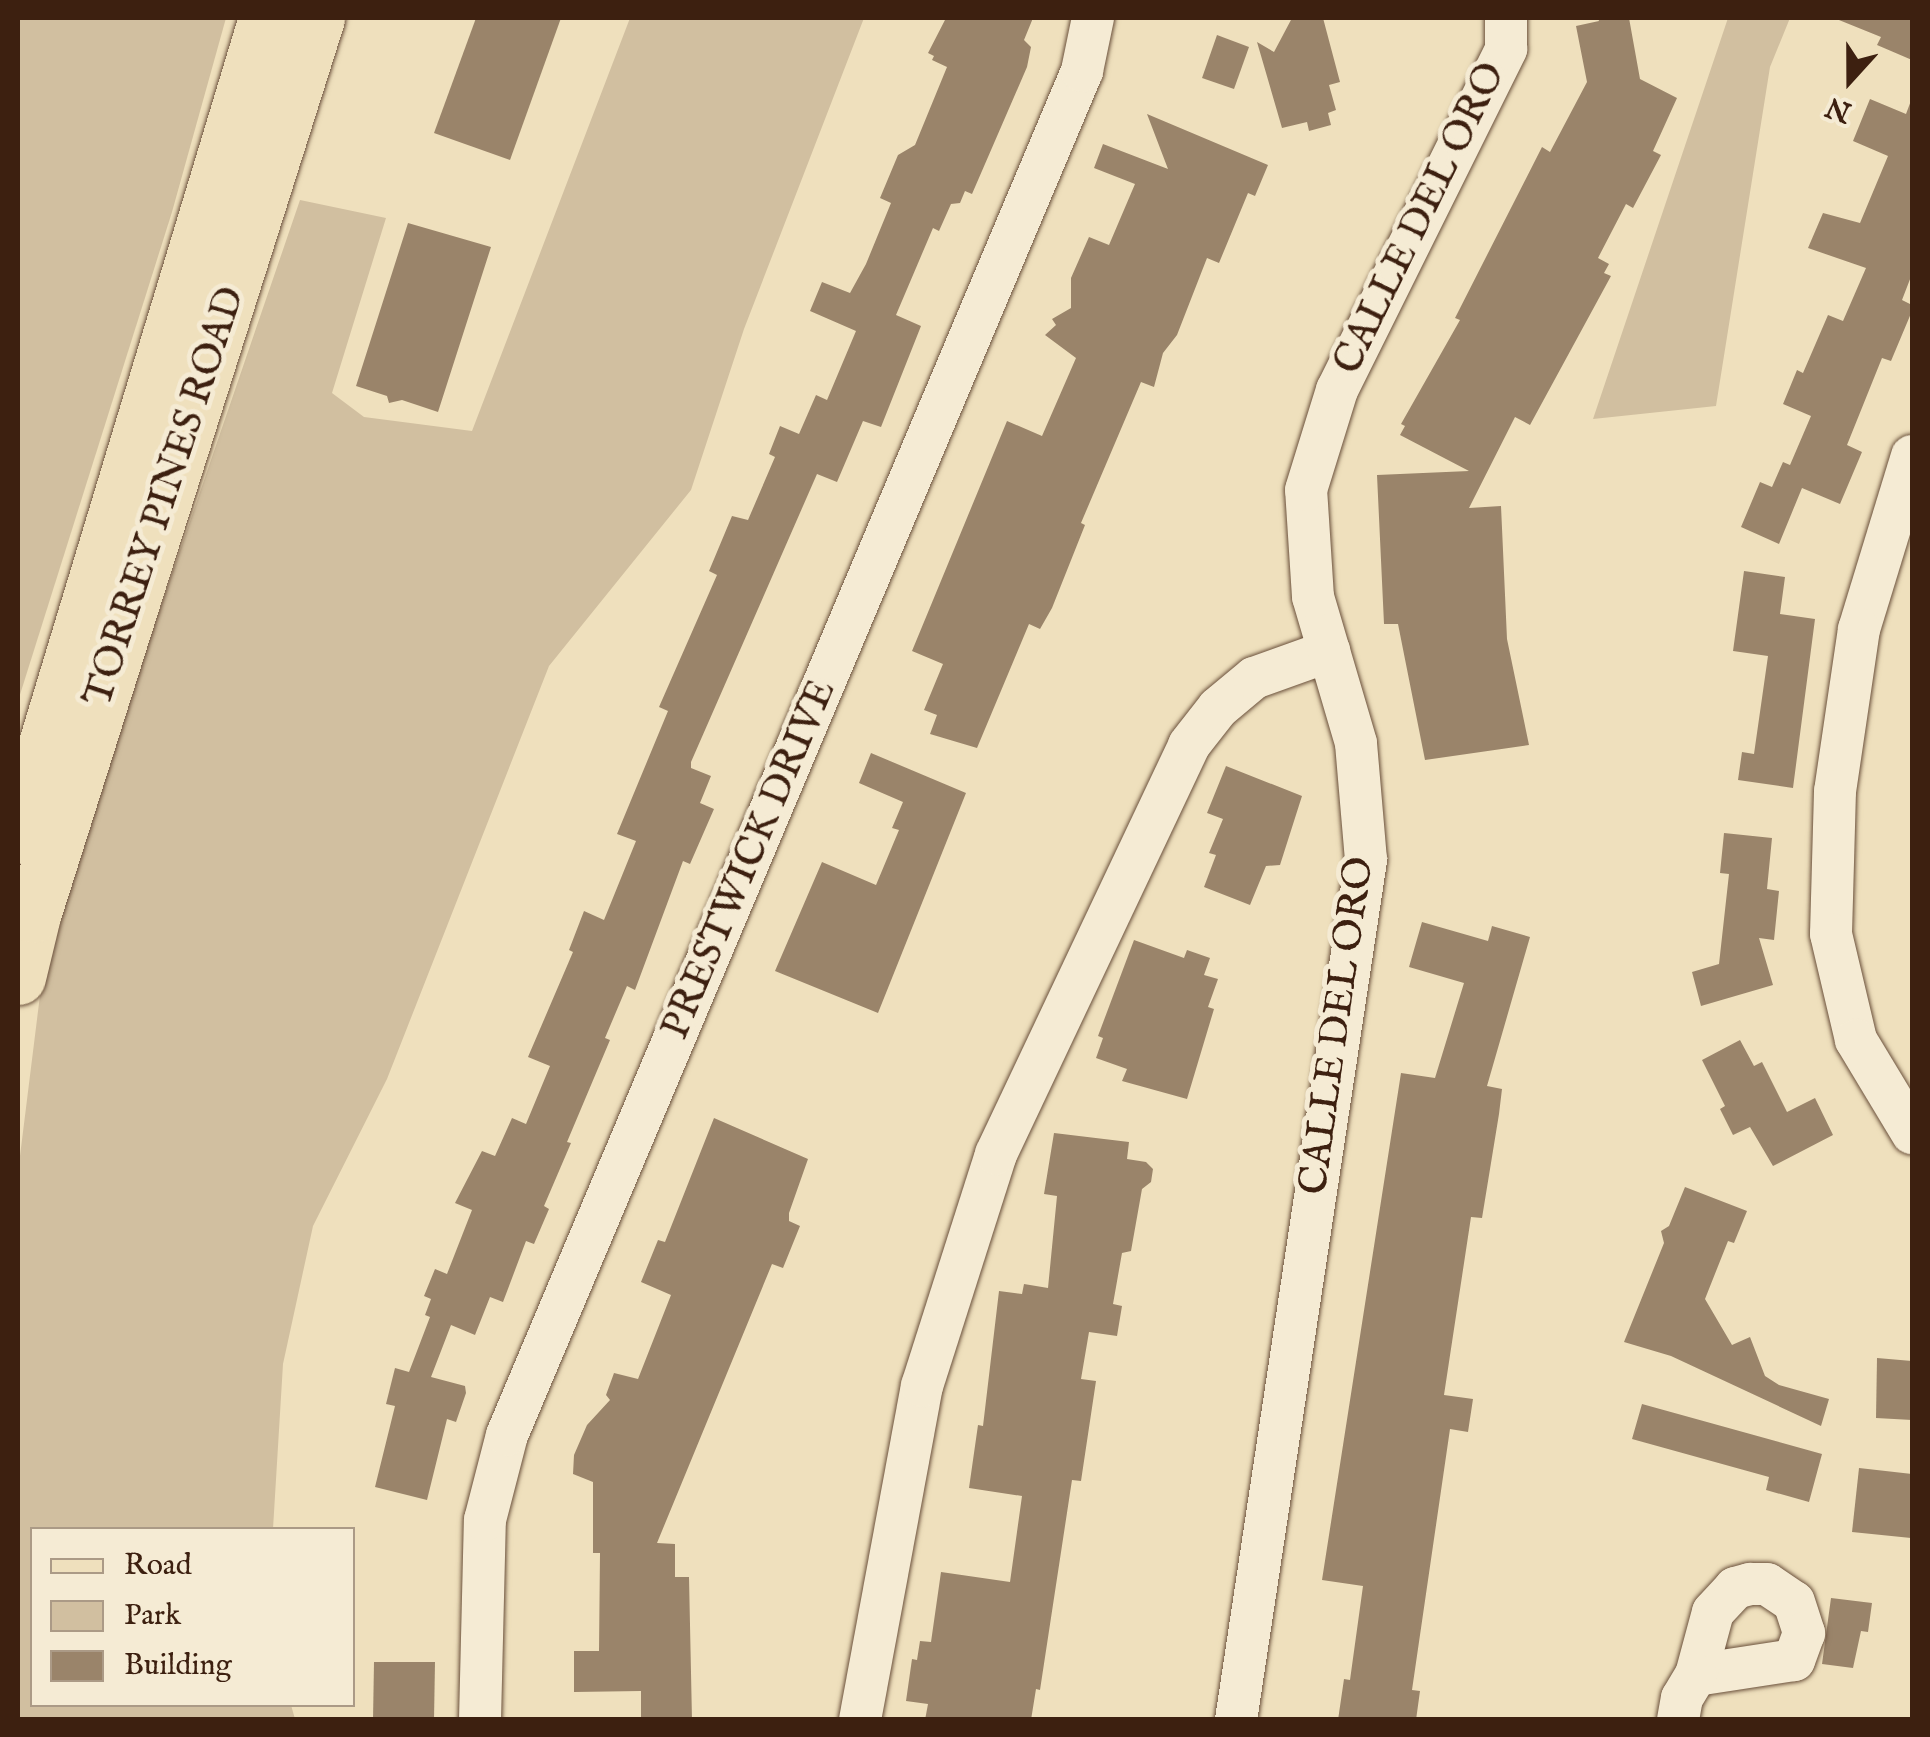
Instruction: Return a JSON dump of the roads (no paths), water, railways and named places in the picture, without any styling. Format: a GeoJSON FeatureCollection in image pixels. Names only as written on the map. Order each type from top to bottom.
{"type":"FeatureCollection","features":[{"type":"Feature","properties":{"kind":"main road","name":"TORREY PINES ROAD"},"geometry":{"type":"LineString","coordinates":[[18,836],[266,18]]}},
{"type":"Feature","properties":{"kind":"main road","name":"TORREY PINES ROAD"},"geometry":{"type":"LineString","coordinates":[[18,977],[33,914],[317,18]]}},
{"type":"Feature","properties":{"kind":"street","name":"PRESTWICK DRIVE"},"geometry":{"type":"LineString","coordinates":[[480,1720],[485,1520],[507,1435],[1075,89],[1093,18]]}},
{"type":"Feature","properties":{"kind":"street","name":"CALLE DEL ORO"},"geometry":{"type":"LineString","coordinates":[[1236,1720],[1366,860],[1356,743],[1312,596],[1306,490],[1337,390],[1506,48],[1506,18]]}},
{"type":"Feature","properties":{"kind":"street"},"geometry":{"type":"LineString","coordinates":[[1912,456],[1859,630],[1835,791],[1832,934],[1856,1040],[1912,1133]]}},
{"type":"Feature","properties":{"kind":"street"},"geometry":{"type":"LineString","coordinates":[[860,1720],[922,1386],[996,1154],[1189,745],[1218,708],[1254,678],[1329,652]]}},
{"type":"Feature","properties":{"kind":"street"},"geometry":{"type":"LineString","coordinates":[[1678,1720],[1682,1698],[1696,1675]]}}]}
